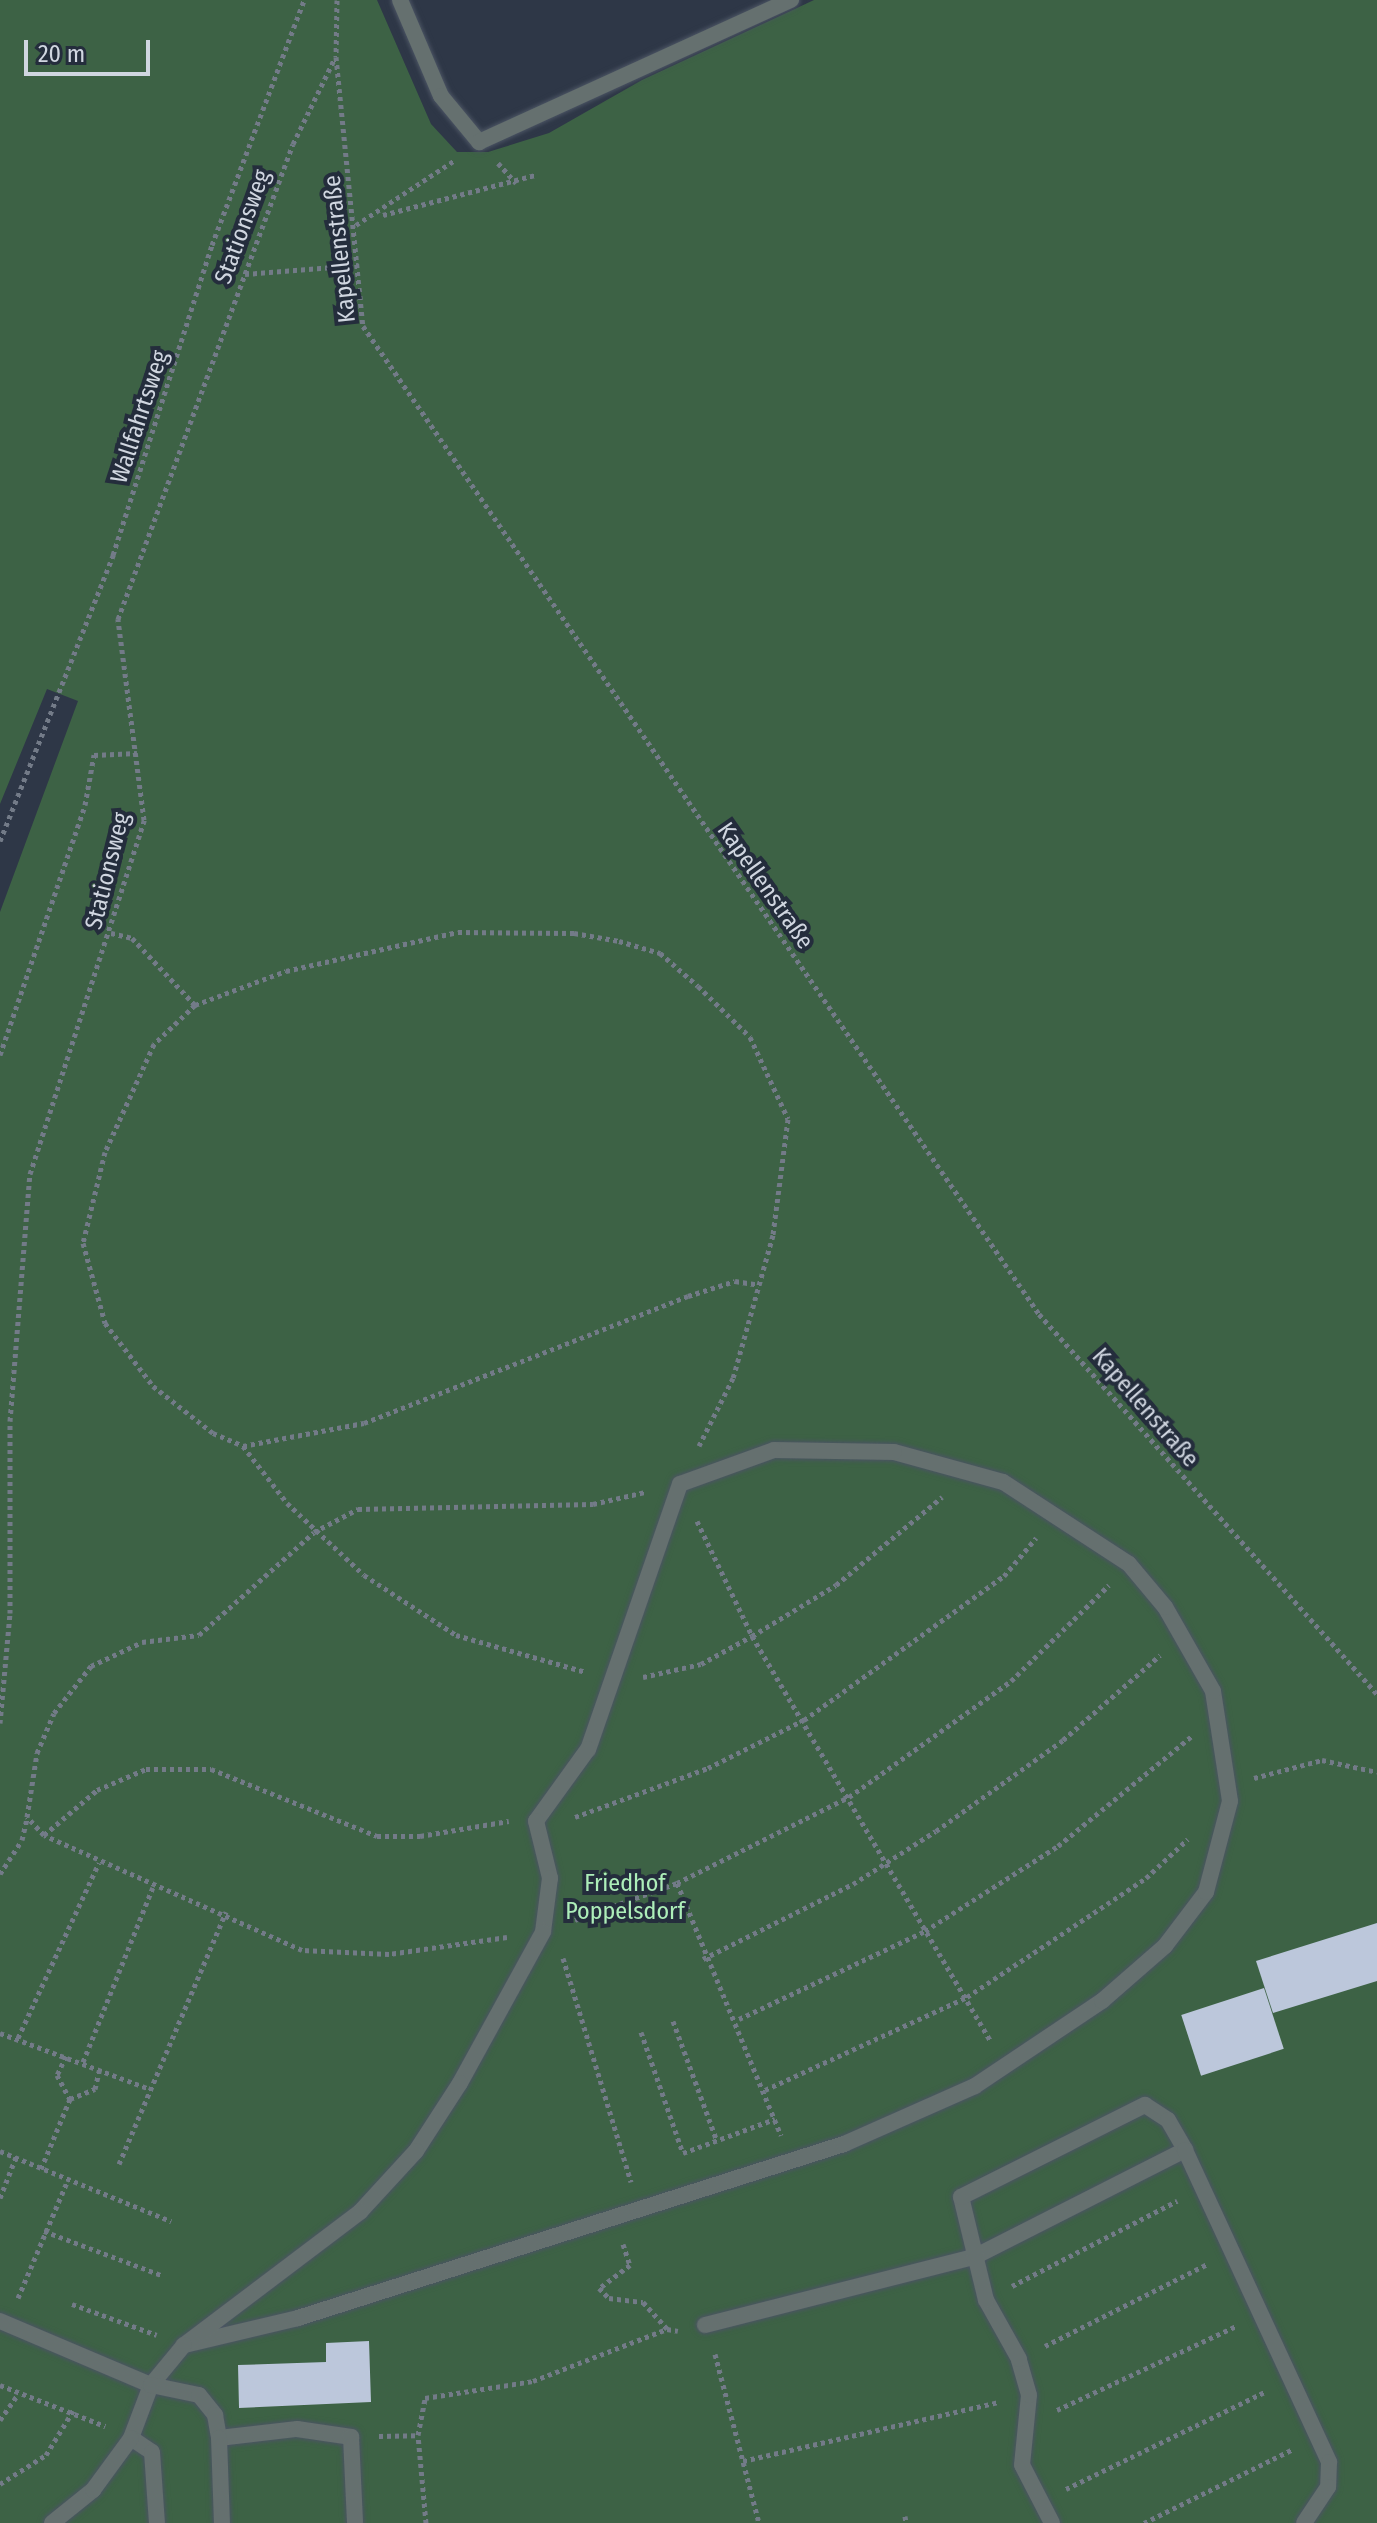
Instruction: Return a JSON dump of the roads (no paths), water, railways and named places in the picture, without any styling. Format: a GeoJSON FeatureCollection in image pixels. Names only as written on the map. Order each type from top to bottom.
{"type":"FeatureCollection","features":[{"type":"Feature","properties":{"kind":"lane"},"geometry":{"type":"LineString","coordinates":[[400,0],[441,96],[479,142],[791,0]]}},
{"type":"Feature","properties":{"kind":"lane"},"geometry":{"type":"LineString","coordinates":[[52,2523],[93,2490],[131,2438],[151,2385],[184,2345],[360,2212],[416,2151],[543,1932],[550,1878],[536,1821],[588,1749],[680,1484],[740,1460],[809,1446],[894,1452],[1003,1482],[1058,1514],[1129,1564],[1181,1636],[1219,1711],[1230,1801],[1206,1892],[1165,1946],[1092,2008],[1005,2067],[926,2111],[791,2162],[615,2221],[298,2318],[184,2345]]}},
{"type":"Feature","properties":{"kind":"lane"},"geometry":{"type":"LineString","coordinates":[[1052,2523],[1022,2465],[1023,2426],[1029,2395],[1019,2359],[986,2300],[961,2197],[1145,2105],[1168,2120],[1185,2150],[1234,2250],[1329,2462],[1328,2487],[1304,2523]]}},
{"type":"Feature","properties":{"kind":"lane"},"geometry":{"type":"LineString","coordinates":[[704,2333],[974,2257],[1185,2150]]}},
{"type":"Feature","properties":{"kind":"lane"},"geometry":{"type":"LineString","coordinates":[[4,2322],[151,2385],[199,2395],[215,2415],[219,2438],[222,2523]]}},
{"type":"Feature","properties":{"kind":"lane"},"geometry":{"type":"LineString","coordinates":[[219,2438],[297,2429],[351,2437],[355,2523]]}},
{"type":"Feature","properties":{"kind":"lane"},"geometry":{"type":"LineString","coordinates":[[131,2438],[152,2452],[157,2523]]}},
{"type":"Feature","properties":{"kind":"park label","name":"Friedhof Poppelsdorf"},"geometry":{"type":"Point","coordinates":[625,1898]}}]}
